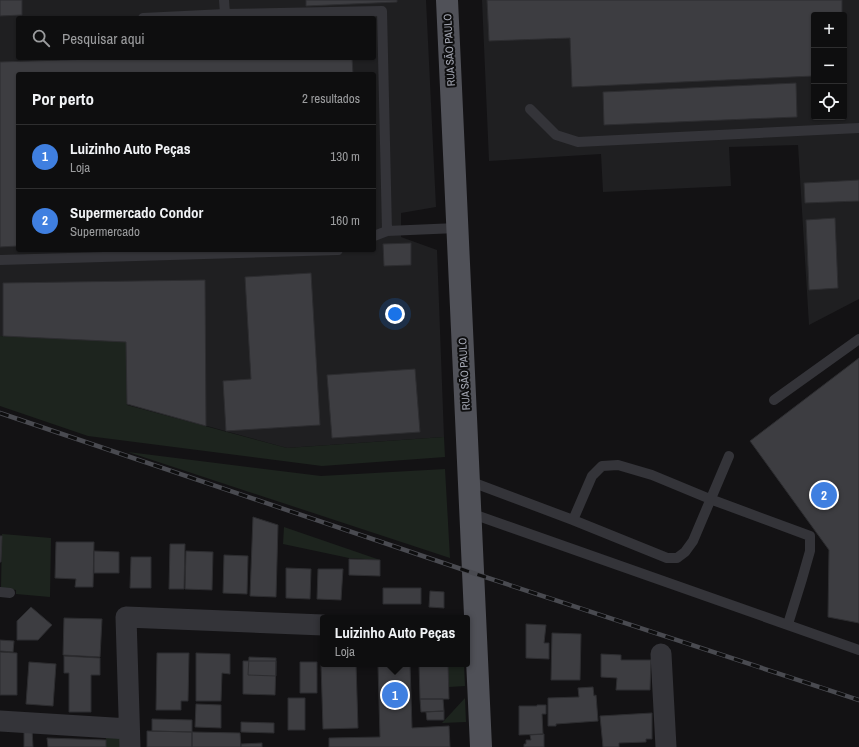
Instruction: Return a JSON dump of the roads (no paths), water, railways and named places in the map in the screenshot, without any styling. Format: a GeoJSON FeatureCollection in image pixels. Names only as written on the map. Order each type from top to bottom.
{"type":"FeatureCollection","features":[{"type":"Feature","properties":{"kind":"main road","name":"RUA SÃO PAULO"},"geometry":{"type":"LineString","coordinates":[[447,0],[470,513],[471,631],[481,747]]}},
{"type":"Feature","properties":{"kind":"street"},"geometry":{"type":"LineString","coordinates":[[0,721],[129,738],[126,617],[320,625]]}},
{"type":"Feature","properties":{"kind":"street"},"geometry":{"type":"LineString","coordinates":[[661,654],[666,747]]}},
{"type":"Feature","properties":{"kind":"lane"},"geometry":{"type":"LineString","coordinates":[[224,0],[224,14]]}},
{"type":"Feature","properties":{"kind":"lane"},"geometry":{"type":"LineString","coordinates":[[184,16],[382,11],[387,231]]}},
{"type":"Feature","properties":{"kind":"lane"},"geometry":{"type":"LineString","coordinates":[[530,109],[556,135],[578,142],[859,128]]}},
{"type":"Feature","properties":{"kind":"lane"},"geometry":{"type":"LineString","coordinates":[[376,235],[387,231],[457,228]]}},
{"type":"Feature","properties":{"kind":"lane"},"geometry":{"type":"LineString","coordinates":[[0,260],[270,252]]}},
{"type":"Feature","properties":{"kind":"lane"},"geometry":{"type":"LineString","coordinates":[[774,400],[859,340]]}},
{"type":"Feature","properties":{"kind":"lane"},"geometry":{"type":"LineString","coordinates":[[468,481],[573,520],[667,558],[677,558],[685,552],[693,541],[729,456]]}},
{"type":"Feature","properties":{"kind":"lane"},"geometry":{"type":"LineString","coordinates":[[573,520],[592,476],[602,466],[618,465],[652,475],[710,499],[810,536],[810,551],[788,624]]}},
{"type":"Feature","properties":{"kind":"lane"},"geometry":{"type":"LineString","coordinates":[[470,513],[859,650]]}},
{"type":"Feature","properties":{"kind":"railway"},"geometry":{"type":"LineString","coordinates":[[0,413],[473,573],[859,700]]}},
{"type":"Feature","properties":{"kind":"place","name":"Supermercado Condor"},"geometry":{"type":"Point","coordinates":[824,495]}},
{"type":"Feature","properties":{"kind":"place","name":"Luizinho Auto Peças"},"geometry":{"type":"Point","coordinates":[395,695]}}]}
